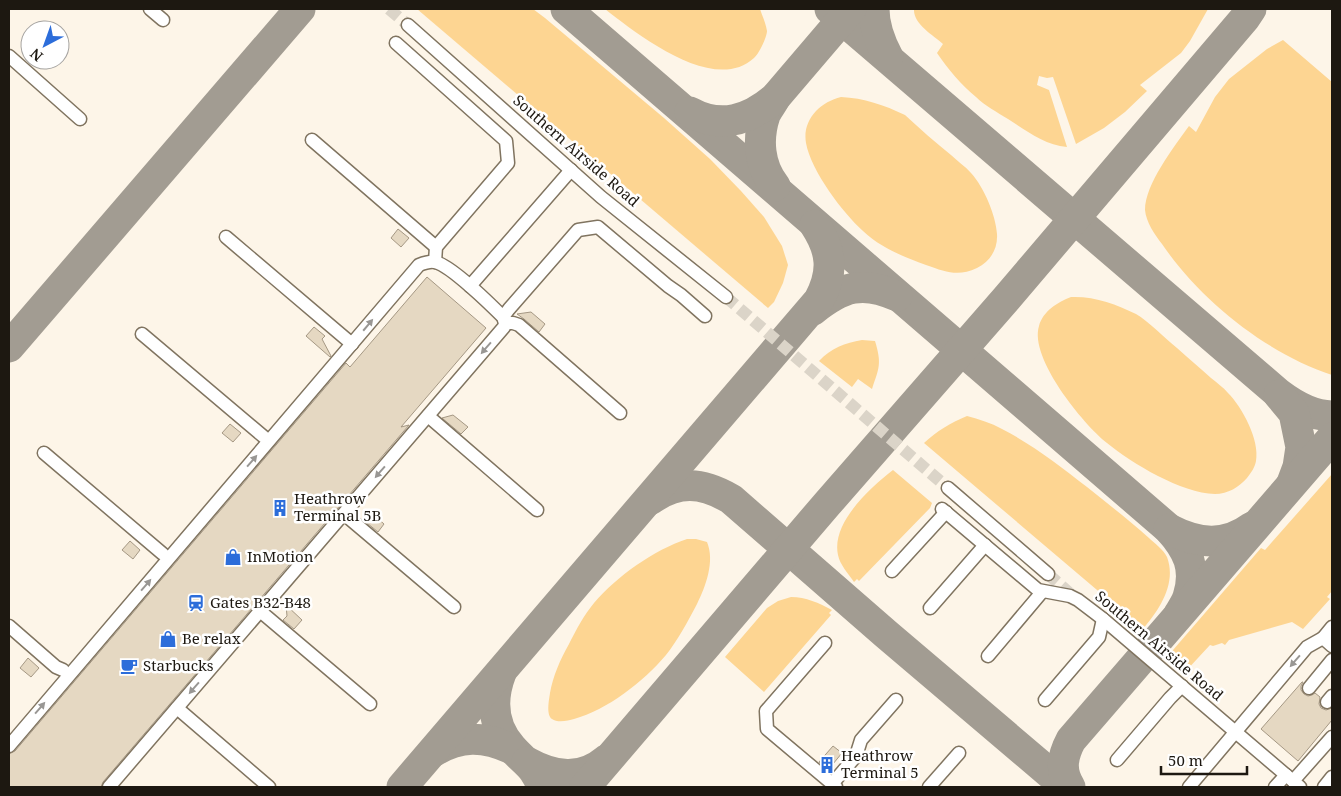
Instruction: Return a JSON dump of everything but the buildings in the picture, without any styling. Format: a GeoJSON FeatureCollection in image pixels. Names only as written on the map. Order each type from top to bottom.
{"type":"FeatureCollection","features":[{"type":"Feature","properties":{"kind":"street"},"geometry":{"type":"LineString","coordinates":[[150,9],[163,20]]}},
{"type":"Feature","properties":{"kind":"street","name":"Southern Airside Road"},"geometry":{"type":"LineString","coordinates":[[408,25],[601,197],[726,297]]}},
{"type":"Feature","properties":{"kind":"street"},"geometry":{"type":"LineString","coordinates":[[396,43],[506,141],[508,163],[436,247],[435,262]]}},
{"type":"Feature","properties":{"kind":"street"},"geometry":{"type":"LineString","coordinates":[[9,56],[80,119]]}},
{"type":"Feature","properties":{"kind":"street"},"geometry":{"type":"LineString","coordinates":[[312,140],[436,247]]}},
{"type":"Feature","properties":{"kind":"street"},"geometry":{"type":"LineString","coordinates":[[470,286],[572,170]]}},
{"type":"Feature","properties":{"kind":"street"},"geometry":{"type":"LineString","coordinates":[[109,787],[499,333],[509,309],[578,230],[598,227],[705,316]]}},
{"type":"Feature","properties":{"kind":"street"},"geometry":{"type":"LineString","coordinates":[[226,237],[352,344]]}},
{"type":"Feature","properties":{"kind":"street"},"geometry":{"type":"LineString","coordinates":[[9,746],[419,265],[435,262],[447,267],[470,286],[504,320],[519,325],[620,413]]}},
{"type":"Feature","properties":{"kind":"street"},"geometry":{"type":"LineString","coordinates":[[142,334],[264,437]]}},
{"type":"Feature","properties":{"kind":"street"},"geometry":{"type":"LineString","coordinates":[[428,416],[537,510]]}},
{"type":"Feature","properties":{"kind":"street"},"geometry":{"type":"LineString","coordinates":[[44,453],[163,554]]}},
{"type":"Feature","properties":{"kind":"street"},"geometry":{"type":"LineString","coordinates":[[948,488],[1048,574]]}},
{"type":"Feature","properties":{"kind":"street","name":"Southern Airside Road"},"geometry":{"type":"LineString","coordinates":[[892,571],[944,510],[1033,587],[1042,592],[1070,596],[1103,619],[1293,781]]}},
{"type":"Feature","properties":{"kind":"street"},"geometry":{"type":"LineString","coordinates":[[344,514],[454,607]]}},
{"type":"Feature","properties":{"kind":"street"},"geometry":{"type":"LineString","coordinates":[[930,608],[985,545]]}},
{"type":"Feature","properties":{"kind":"street"},"geometry":{"type":"LineString","coordinates":[[988,656],[1042,592]]}},
{"type":"Feature","properties":{"kind":"street"},"geometry":{"type":"LineString","coordinates":[[260,611],[370,704]]}},
{"type":"Feature","properties":{"kind":"street"},"geometry":{"type":"LineString","coordinates":[[1045,700],[1099,637],[1103,619]]}},
{"type":"Feature","properties":{"kind":"street"},"geometry":{"type":"LineString","coordinates":[[9,626],[63,670]]}},
{"type":"Feature","properties":{"kind":"street"},"geometry":{"type":"LineString","coordinates":[[1189,787],[1307,647],[1328,642],[1332,627]]}},
{"type":"Feature","properties":{"kind":"street"},"geometry":{"type":"LineString","coordinates":[[825,643],[766,711],[767,729],[834,786],[856,756],[861,740],[896,700]]}},
{"type":"Feature","properties":{"kind":"street"},"geometry":{"type":"LineString","coordinates":[[1309,688],[1332,660]]}},
{"type":"Feature","properties":{"kind":"street"},"geometry":{"type":"LineString","coordinates":[[1117,760],[1182,686]]}},
{"type":"Feature","properties":{"kind":"street"},"geometry":{"type":"LineString","coordinates":[[177,708],[269,787]]}},
{"type":"Feature","properties":{"kind":"street"},"geometry":{"type":"LineString","coordinates":[[1275,787],[1293,781],[1332,737]]}},
{"type":"Feature","properties":{"kind":"street"},"geometry":{"type":"LineString","coordinates":[[929,787],[959,753]]}},
{"type":"Feature","properties":{"kind":"street"},"geometry":{"type":"LineString","coordinates":[[1324,787],[1332,777]]}},
{"type":"Feature","properties":{"kind":"shaded area"},"geometry":{"type":"Polygon","coordinates":[[[417,9],[533,9],[545,18],[710,159],[764,217],[782,246],[788,265],[783,283],[774,302],[768,308],[417,9]]]}},
{"type":"Feature","properties":{"kind":"shaded area"},"geometry":{"type":"Polygon","coordinates":[[[605,9],[760,9],[767,34],[754,58],[737,68],[718,69],[698,65],[676,57],[636,32],[605,9]]]}},
{"type":"Feature","properties":{"kind":"shaded area"},"geometry":{"type":"Polygon","coordinates":[[[914,9],[1208,9],[1181,53],[1140,85],[1147,91],[1125,112],[1104,128],[1076,144],[1053,77],[1039,76],[1037,85],[1049,90],[1067,147],[1059,146],[1036,137],[987,106],[970,92],[937,53],[943,44],[920,24],[914,9]]]}},
{"type":"Feature","properties":{"kind":"shaded area"},"geometry":{"type":"Polygon","coordinates":[[[1283,40],[1332,82],[1332,375],[1307,365],[1259,339],[1216,305],[1178,265],[1159,240],[1149,224],[1145,210],[1146,200],[1155,178],[1168,155],[1189,126],[1196,132],[1215,97],[1229,79],[1267,49],[1283,40]]]}},
{"type":"Feature","properties":{"kind":"shaded area"},"geometry":{"type":"Polygon","coordinates":[[[841,97],[874,103],[905,115],[971,173],[985,194],[992,210],[996,227],[997,240],[995,250],[986,262],[970,271],[958,273],[933,268],[885,247],[870,237],[846,214],[814,166],[805,135],[814,113],[826,103],[841,97]]]}},
{"type":"Feature","properties":{"kind":"shaded area"},"geometry":{"type":"Polygon","coordinates":[[[1071,297],[1105,301],[1136,314],[1226,391],[1239,407],[1249,424],[1257,453],[1251,472],[1244,481],[1237,487],[1220,494],[1187,489],[1158,476],[1130,460],[1097,434],[1072,406],[1060,389],[1042,355],[1038,339],[1039,326],[1047,312],[1056,304],[1071,297]]]}},
{"type":"Feature","properties":{"kind":"shaded area"},"geometry":{"type":"Polygon","coordinates":[[[862,340],[875,341],[877,349],[879,366],[872,389],[858,379],[852,387],[819,361],[839,347],[862,340]]]}},
{"type":"Feature","properties":{"kind":"shaded area"},"geometry":{"type":"Polygon","coordinates":[[[967,416],[998,427],[1046,456],[1118,512],[1164,552],[1169,567],[1168,587],[1155,614],[1143,629],[924,443],[955,421],[967,416]]]}},
{"type":"Feature","properties":{"kind":"shaded area"},"geometry":{"type":"Polygon","coordinates":[[[893,470],[932,503],[930,508],[859,581],[857,579],[854,582],[839,559],[837,543],[840,531],[854,507],[893,470]]]}},
{"type":"Feature","properties":{"kind":"shaded area"},"geometry":{"type":"Polygon","coordinates":[[[1332,474],[1332,591],[1327,597],[1330,599],[1303,629],[1292,622],[1229,640],[1225,645],[1222,643],[1210,645],[1185,672],[1167,657],[1261,548],[1265,550],[1332,474]]]}},
{"type":"Feature","properties":{"kind":"shaded area"},"geometry":{"type":"Polygon","coordinates":[[[687,539],[707,542],[710,565],[700,597],[683,630],[666,655],[647,675],[612,702],[572,720],[560,721],[552,719],[548,711],[551,687],[555,674],[574,633],[590,608],[603,593],[637,565],[662,550],[687,539]]]}},
{"type":"Feature","properties":{"kind":"shaded area"},"geometry":{"type":"Polygon","coordinates":[[[791,597],[807,599],[822,605],[832,610],[829,613],[831,615],[764,692],[725,657],[767,608],[778,601],[791,597]]]}},
{"type":"Feature","properties":{"kind":"taxiway"},"geometry":{"type":"LineString","coordinates":[[9,347],[300,9]]}},
{"type":"Feature","properties":{"kind":"taxiway"},"geometry":{"type":"LineString","coordinates":[[566,9],[1169,529],[1186,552],[1191,569],[1191,587],[1179,614]]}},
{"type":"Feature","properties":{"kind":"taxiway"},"geometry":{"type":"LineString","coordinates":[[830,9],[1279,394],[1304,410],[1332,416]]}},
{"type":"Feature","properties":{"kind":"taxiway"},"geometry":{"type":"LineString","coordinates":[[690,112],[701,117],[724,121],[745,117],[765,106],[775,98],[851,9]]}},
{"type":"Feature","properties":{"kind":"taxiway"},"geometry":{"type":"LineString","coordinates":[[874,9],[878,34],[888,57]]}},
{"type":"Feature","properties":{"kind":"taxiway"},"geometry":{"type":"LineString","coordinates":[[585,787],[827,504],[1006,299],[1251,9]]}},
{"type":"Feature","properties":{"kind":"taxiway"},"geometry":{"type":"LineString","coordinates":[[775,98],[765,115],[760,143],[766,170],[775,186]]}},
{"type":"Feature","properties":{"kind":"taxiway"},"geometry":{"type":"LineString","coordinates":[[402,787],[819,300],[827,280],[829,262],[825,244],[815,225]]}},
{"type":"Feature","properties":{"kind":"taxiway"},"geometry":{"type":"LineString","coordinates":[[813,310],[833,296],[853,288],[873,288],[897,296]]}},
{"type":"Feature","properties":{"kind":"taxiway"},"geometry":{"type":"LineString","coordinates":[[1279,395],[1294,413],[1301,447],[1298,467],[1292,483]]}},
{"type":"Feature","properties":{"kind":"taxiway"},"geometry":{"type":"LineString","coordinates":[[1070,787],[1063,764],[1071,740],[1332,438]]}},
{"type":"Feature","properties":{"kind":"taxiway"},"geometry":{"type":"LineString","coordinates":[[650,500],[670,489],[680,486],[710,489],[731,499],[1066,787]]}},
{"type":"Feature","properties":{"kind":"taxiway"},"geometry":{"type":"LineString","coordinates":[[1169,529],[1190,538],[1211,541],[1232,538],[1252,527]]}},
{"type":"Feature","properties":{"kind":"taxiway"},"geometry":{"type":"LineString","coordinates":[[501,673],[495,702],[495,712],[500,731],[505,740],[533,769],[542,787]]}},
{"type":"Feature","properties":{"kind":"taxiway"},"geometry":{"type":"LineString","coordinates":[[433,752],[443,746],[472,739],[492,742],[512,749]]}},
{"type":"Feature","properties":{"kind":"taxiway"},"geometry":{"type":"LineString","coordinates":[[527,762],[547,771],[577,774],[597,767],[606,760]]}},
{"type":"Feature","properties":{"kind":"tunnel"},"geometry":{"type":"LineString","coordinates":[[389,9],[408,25]]}},
{"type":"Feature","properties":{"kind":"tunnel"},"geometry":{"type":"LineString","coordinates":[[726,297],[948,488]]}},
{"type":"Feature","properties":{"kind":"tunnel"},"geometry":{"type":"LineString","coordinates":[[1048,574],[1076,599]]}},
{"type":"Feature","properties":{"kind":"place","name":"Heathrow Terminal 5B"},"geometry":{"type":"Point","coordinates":[280,508]}},
{"type":"Feature","properties":{"kind":"place","name":"InMotion"},"geometry":{"type":"Point","coordinates":[233,557]}},
{"type":"Feature","properties":{"kind":"place","name":"Gates B32-B48"},"geometry":{"type":"Point","coordinates":[196,603]}},
{"type":"Feature","properties":{"kind":"place","name":"Be relax"},"geometry":{"type":"Point","coordinates":[168,639]}},
{"type":"Feature","properties":{"kind":"place","name":"Starbucks"},"geometry":{"type":"Point","coordinates":[129,666]}},
{"type":"Feature","properties":{"kind":"place","name":"Heathrow Terminal 5"},"geometry":{"type":"Point","coordinates":[827,765]}}]}
